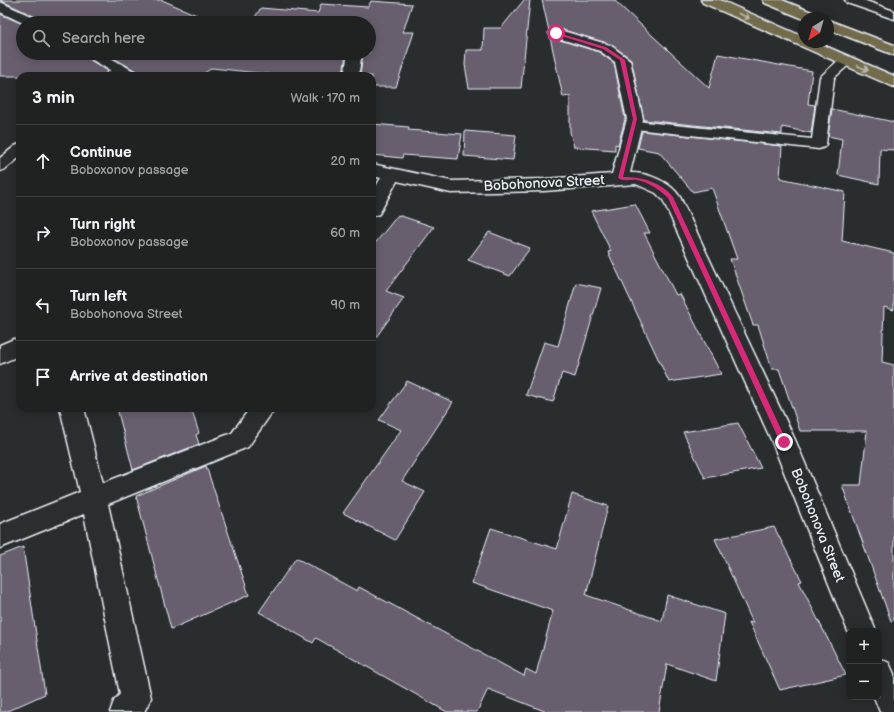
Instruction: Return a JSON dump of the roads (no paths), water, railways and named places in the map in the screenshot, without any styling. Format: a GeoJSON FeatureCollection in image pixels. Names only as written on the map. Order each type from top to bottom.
{"type":"FeatureCollection","features":[{"type":"Feature","properties":{"kind":"main road"},"geometry":{"type":"LineString","coordinates":[[708,0],[894,82]]}},
{"type":"Feature","properties":{"kind":"main road"},"geometry":{"type":"LineString","coordinates":[[770,0],[799,12]]}},
{"type":"Feature","properties":{"kind":"main road"},"geometry":{"type":"LineString","coordinates":[[834,26],[894,50]]}},
{"type":"Feature","properties":{"kind":"street"},"geometry":{"type":"LineString","coordinates":[[0,6],[20,16]]}},
{"type":"Feature","properties":{"kind":"street"},"geometry":{"type":"LineString","coordinates":[[556,33],[605,48],[622,60],[635,125],[620,178]]}},
{"type":"Feature","properties":{"kind":"street"},"geometry":{"type":"LineString","coordinates":[[101,60],[117,72]]}},
{"type":"Feature","properties":{"kind":"street"},"geometry":{"type":"LineString","coordinates":[[376,195],[382,173]]}},
{"type":"Feature","properties":{"kind":"street","name":"Bobohonova Street"},"geometry":{"type":"LineString","coordinates":[[382,173],[451,187],[544,185],[620,178],[638,178],[662,189],[671,197],[784,442],[861,628]]}},
{"type":"Feature","properties":{"kind":"street"},"geometry":{"type":"LineString","coordinates":[[0,355],[14,348],[16,349]]}},
{"type":"Feature","properties":{"kind":"street"},"geometry":{"type":"LineString","coordinates":[[73,412],[94,499],[136,698],[125,712]]}},
{"type":"Feature","properties":{"kind":"street"},"geometry":{"type":"LineString","coordinates":[[0,536],[240,440],[260,412]]}},
{"type":"Feature","properties":{"kind":"street"},"geometry":{"type":"LineString","coordinates":[[882,680],[894,709]]}},
{"type":"Feature","properties":{"kind":"lane"},"geometry":{"type":"LineString","coordinates":[[851,0],[894,15]]}},
{"type":"Feature","properties":{"kind":"lane"},"geometry":{"type":"LineString","coordinates":[[352,72],[354,60]]}},
{"type":"Feature","properties":{"kind":"lane"},"geometry":{"type":"LineString","coordinates":[[635,125],[819,144],[827,77],[846,61]]}},
{"type":"Feature","properties":{"kind":"lane"},"geometry":{"type":"LineString","coordinates":[[0,166],[16,153]]}}]}
